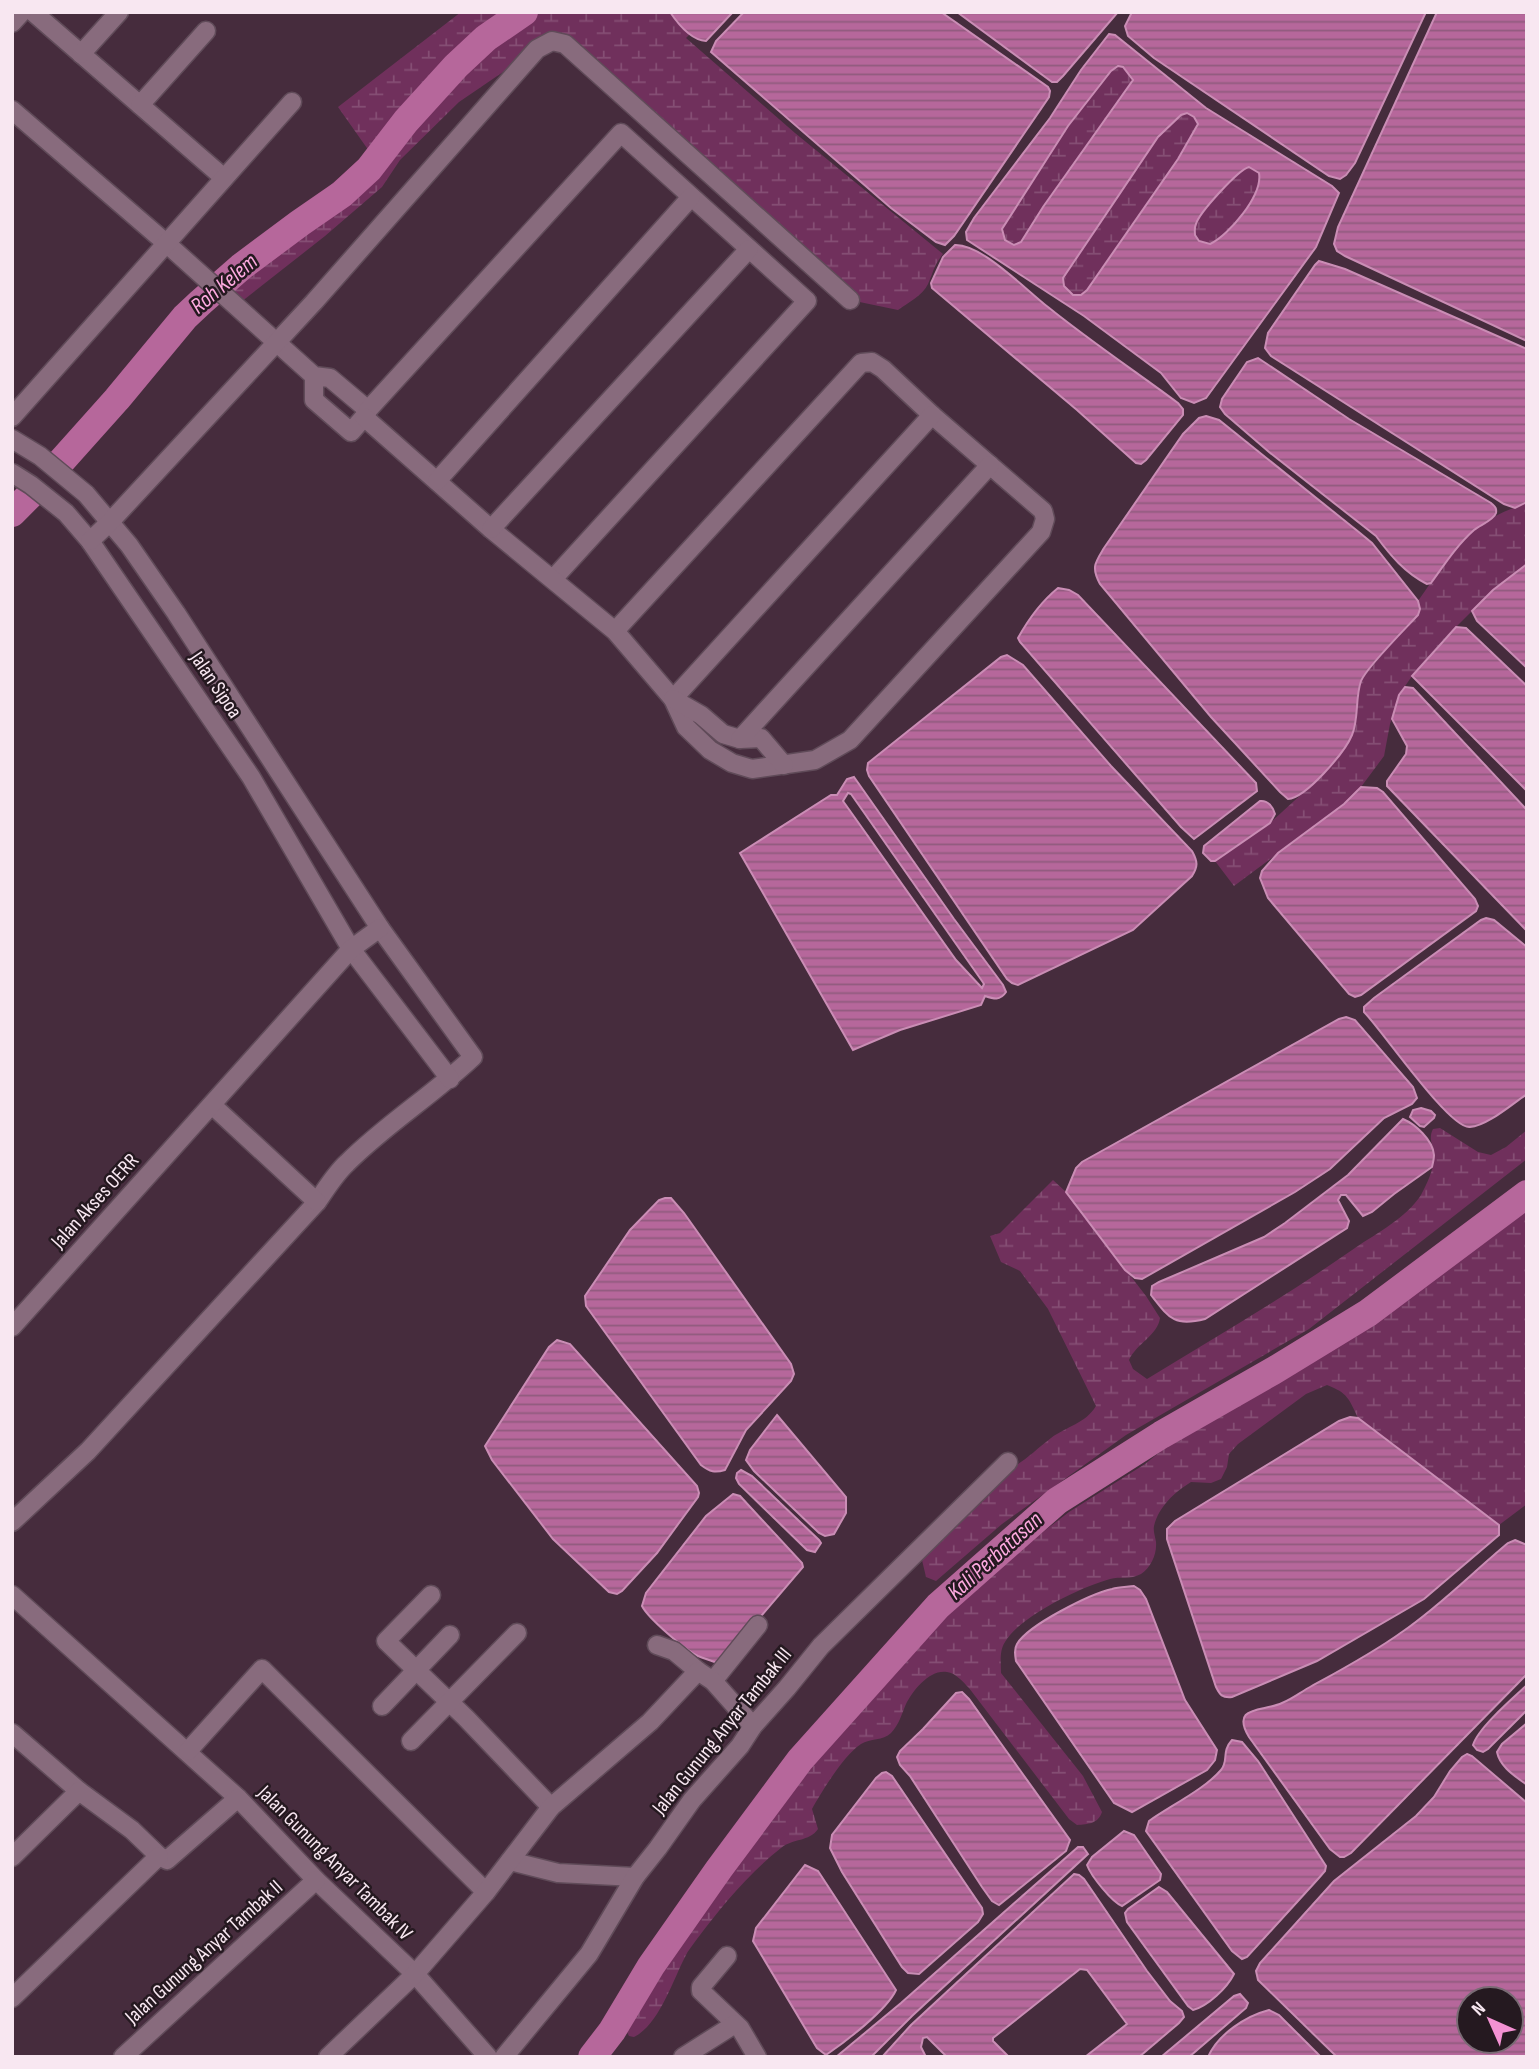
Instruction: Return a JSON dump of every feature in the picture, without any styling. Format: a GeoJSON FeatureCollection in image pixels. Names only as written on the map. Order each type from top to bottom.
{"type":"FeatureCollection","features":[{"type":"Feature","properties":{"kind":"street"},"geometry":{"type":"LineString","coordinates":[[12,23],[22,12]]}},
{"type":"Feature","properties":{"kind":"street"},"geometry":{"type":"LineString","coordinates":[[33,12],[224,178]]}},
{"type":"Feature","properties":{"kind":"street"},"geometry":{"type":"LineString","coordinates":[[81,54],[119,12]]}},
{"type":"Feature","properties":{"kind":"street"},"geometry":{"type":"LineString","coordinates":[[140,106],[206,31]]}},
{"type":"Feature","properties":{"kind":"street"},"geometry":{"type":"LineString","coordinates":[[90,541],[277,342],[537,49],[552,41],[565,44],[850,300]]}},
{"type":"Feature","properties":{"kind":"street"},"geometry":{"type":"LineString","coordinates":[[12,417],[292,102]]}},
{"type":"Feature","properties":{"kind":"street"},"geometry":{"type":"LineString","coordinates":[[12,110],[314,376],[330,378],[491,529],[615,631],[673,699],[686,727],[710,750],[732,763],[751,769],[816,760],[850,740],[1041,532],[1045,519],[1043,511],[883,369],[872,362],[861,363],[615,631]]}},
{"type":"Feature","properties":{"kind":"street"},"geometry":{"type":"LineString","coordinates":[[314,376],[314,400],[351,432],[621,134],[807,301],[553,579]]}},
{"type":"Feature","properties":{"kind":"street"},"geometry":{"type":"LineString","coordinates":[[437,481],[691,197]]}},
{"type":"Feature","properties":{"kind":"street"},"geometry":{"type":"LineString","coordinates":[[491,529],[749,250]]}},
{"type":"Feature","properties":{"kind":"street"},"geometry":{"type":"LineString","coordinates":[[673,699],[932,415]]}},
{"type":"Feature","properties":{"kind":"street"},"geometry":{"type":"LineString","coordinates":[[12,439],[40,456],[86,494],[129,545],[176,612],[380,928],[473,1057],[450,1079],[399,1117],[344,1165],[317,1202],[88,1451],[12,1522]]}},
{"type":"Feature","properties":{"kind":"street"},"geometry":{"type":"LineString","coordinates":[[740,738],[990,466]]}},
{"type":"Feature","properties":{"kind":"street","name":"Jalan Sipoa"},"geometry":{"type":"LineString","coordinates":[[12,473],[66,513],[90,541],[251,777],[351,949],[450,1079]]}},
{"type":"Feature","properties":{"kind":"street"},"geometry":{"type":"LineString","coordinates":[[673,699],[701,715],[723,734],[740,738],[761,738],[784,765]]}},
{"type":"Feature","properties":{"kind":"street"},"geometry":{"type":"LineString","coordinates":[[317,1202],[212,1105],[351,949],[380,928]]}},
{"type":"Feature","properties":{"kind":"street","name":"Jalan Akses OERR"},"geometry":{"type":"LineString","coordinates":[[12,1327],[212,1105]]}},
{"type":"Feature","properties":{"kind":"street","name":"Jalan Gunung Anyar Tambak III"},"geometry":{"type":"LineString","coordinates":[[504,2057],[589,1954],[635,1877],[692,1800],[740,1746],[753,1726],[821,1646],[1008,1462]]}},
{"type":"Feature","properties":{"kind":"street"},"geometry":{"type":"LineString","coordinates":[[12,1595],[238,1798]]}},
{"type":"Feature","properties":{"kind":"street"},"geometry":{"type":"LineString","coordinates":[[430,1595],[386,1641],[551,1807]]}},
{"type":"Feature","properties":{"kind":"street"},"geometry":{"type":"LineString","coordinates":[[328,2057],[410,1980],[486,1892],[551,1807],[705,1676],[758,1625]]}},
{"type":"Feature","properties":{"kind":"street"},"geometry":{"type":"LineString","coordinates":[[411,1741],[517,1633]]}},
{"type":"Feature","properties":{"kind":"street"},"geometry":{"type":"LineString","coordinates":[[382,1706],[450,1635]]}},
{"type":"Feature","properties":{"kind":"street"},"geometry":{"type":"LineString","coordinates":[[657,1645],[674,1651],[705,1676],[753,1726]]}},
{"type":"Feature","properties":{"kind":"street"},"geometry":{"type":"LineString","coordinates":[[188,1751],[262,1668],[486,1892]]}},
{"type":"Feature","properties":{"kind":"street"},"geometry":{"type":"LineString","coordinates":[[12,1733],[79,1791],[132,1830],[159,1856]]}},
{"type":"Feature","properties":{"kind":"street"},"geometry":{"type":"LineString","coordinates":[[12,1857],[79,1791]]}},
{"type":"Feature","properties":{"kind":"street","name":"Jalan Gunung Anyar Tambak IV"},"geometry":{"type":"LineString","coordinates":[[12,1998],[159,1856],[167,1860],[173,1856],[238,1798],[410,1980],[488,2057]]}},
{"type":"Feature","properties":{"kind":"street"},"geometry":{"type":"LineString","coordinates":[[510,1861],[558,1873],[635,1877]]}},
{"type":"Feature","properties":{"kind":"street","name":"Jalan Gunung Anyar Tambak II"},"geometry":{"type":"LineString","coordinates":[[123,2057],[316,1880]]}},
{"type":"Feature","properties":{"kind":"street"},"geometry":{"type":"LineString","coordinates":[[727,1956],[701,1987],[701,1991],[744,2034],[757,2057]]}},
{"type":"Feature","properties":{"kind":"street"},"geometry":{"type":"LineString","coordinates":[[683,2057],[735,2024]]}},
{"type":"Feature","properties":{"kind":"green space"},"geometry":{"type":"Polygon","coordinates":[[[461,12],[670,12],[676,22],[690,34],[686,38],[795,133],[943,254],[926,288],[898,310],[850,300],[565,44],[537,49],[459,102],[400,160],[382,187],[236,306],[207,279],[306,207],[369,151],[338,107],[461,12]]]}},
{"type":"Feature","properties":{"kind":"green space"},"geometry":{"type":"Polygon","coordinates":[[[1118,66],[1123,67],[1134,80],[1021,242],[1014,245],[1005,240],[1002,229],[1068,126],[1111,70],[1118,66]]]}},
{"type":"Feature","properties":{"kind":"green space"},"geometry":{"type":"Polygon","coordinates":[[[1187,113],[1198,123],[1178,159],[1087,290],[1081,295],[1073,295],[1064,286],[1063,278],[1158,137],[1181,115],[1187,113]]]}},
{"type":"Feature","properties":{"kind":"green space"},"geometry":{"type":"Polygon","coordinates":[[[1249,167],[1259,173],[1256,192],[1250,203],[1218,239],[1210,244],[1199,241],[1195,236],[1195,226],[1199,219],[1228,183],[1249,167]]]}},
{"type":"Feature","properties":{"kind":"green space"},"geometry":{"type":"Polygon","coordinates":[[[1527,502],[1527,564],[1493,590],[1443,640],[1412,676],[1399,695],[1384,756],[1361,787],[1344,804],[1234,886],[1215,861],[1270,823],[1343,751],[1361,680],[1420,609],[1418,601],[1447,560],[1463,540],[1482,524],[1527,502]]]}},
{"type":"Feature","properties":{"kind":"green space"},"geometry":{"type":"Polygon","coordinates":[[[1440,1128],[1478,1152],[1491,1155],[1527,1130],[1527,1159],[1309,1329],[1126,1435],[1002,1524],[936,1581],[926,1577],[922,1560],[930,1549],[1015,1466],[1051,1438],[1087,1417],[1096,1406],[1048,1309],[1020,1271],[1001,1262],[990,1236],[1000,1233],[1053,1180],[1066,1192],[1160,1318],[1155,1329],[1129,1360],[1133,1369],[1147,1379],[1304,1282],[1399,1218],[1415,1203],[1426,1186],[1434,1159],[1432,1133],[1433,1129],[1440,1128]]]}},
{"type":"Feature","properties":{"kind":"green space"},"geometry":{"type":"Polygon","coordinates":[[[1527,1211],[1527,1504],[1499,1525],[1358,1418],[1344,1394],[1327,1385],[1306,1394],[1238,1444],[1229,1454],[1221,1479],[1211,1483],[1191,1482],[1168,1500],[1156,1519],[1154,1556],[1145,1571],[1133,1577],[1114,1578],[1098,1583],[1052,1604],[1024,1622],[1003,1646],[1001,1673],[1083,1776],[1102,1812],[1098,1819],[1092,1823],[1077,1825],[1069,1819],[969,1688],[950,1673],[934,1674],[913,1693],[891,1733],[861,1744],[848,1756],[827,1783],[812,1809],[818,1829],[810,1836],[781,1848],[736,1891],[688,1952],[651,2023],[634,2037],[629,2036],[624,2026],[627,2015],[647,1991],[676,1937],[768,1815],[784,1787],[810,1767],[831,1737],[879,1686],[913,1642],[957,1598],[1069,1512],[1145,1464],[1171,1443],[1398,1301],[1458,1254],[1527,1211]]]}},
{"type":"Feature","properties":{"kind":"shaded area"},"geometry":{"type":"Polygon","coordinates":[[[670,12],[733,12],[706,41],[690,35],[670,12]]]}},
{"type":"Feature","properties":{"kind":"shaded area"},"geometry":{"type":"Polygon","coordinates":[[[744,12],[941,12],[1048,87],[1049,97],[954,236],[945,245],[936,242],[891,208],[711,52],[716,41],[744,12]]]}},
{"type":"Feature","properties":{"kind":"shaded area"},"geometry":{"type":"Polygon","coordinates":[[[957,12],[1118,12],[1063,76],[1057,82],[1052,82],[957,12]]]}},
{"type":"Feature","properties":{"kind":"shaded area"},"geometry":{"type":"Polygon","coordinates":[[[1132,12],[1426,12],[1355,163],[1340,179],[1329,176],[1154,58],[1128,36],[1125,26],[1132,12]]]}},
{"type":"Feature","properties":{"kind":"shaded area"},"geometry":{"type":"Polygon","coordinates":[[[1437,12],[1527,12],[1527,341],[1345,256],[1337,251],[1334,244],[1338,227],[1437,12]]]}},
{"type":"Feature","properties":{"kind":"shaded area"},"geometry":{"type":"Polygon","coordinates":[[[1109,34],[1115,35],[1206,108],[1332,186],[1339,193],[1316,247],[1206,398],[1194,403],[1181,398],[1161,373],[1084,316],[967,240],[966,232],[974,218],[1050,118],[1081,70],[1109,34]],[[1118,66],[1111,71],[1068,126],[1002,229],[1005,240],[1014,245],[1021,242],[1133,80],[1123,67],[1118,66]],[[1187,113],[1181,115],[1158,137],[1063,278],[1064,286],[1073,295],[1081,295],[1087,290],[1178,159],[1198,124],[1194,117],[1187,113]],[[1249,167],[1219,192],[1195,225],[1195,235],[1199,241],[1210,244],[1218,239],[1250,203],[1259,182],[1259,173],[1249,167]]]}},
{"type":"Feature","properties":{"kind":"shaded area"},"geometry":{"type":"Polygon","coordinates":[[[955,245],[978,252],[1003,269],[1064,320],[1178,403],[1183,409],[1183,415],[1146,460],[1141,464],[1136,463],[932,288],[931,283],[943,257],[955,245]]]}},
{"type":"Feature","properties":{"kind":"shaded area"},"geometry":{"type":"Polygon","coordinates":[[[1319,261],[1345,269],[1527,349],[1527,502],[1515,508],[1504,504],[1271,356],[1265,348],[1268,333],[1319,261]]]}},
{"type":"Feature","properties":{"kind":"shaded area"},"geometry":{"type":"Polygon","coordinates":[[[1258,358],[1349,419],[1491,503],[1496,509],[1495,516],[1468,536],[1431,583],[1419,580],[1399,563],[1376,536],[1225,414],[1220,407],[1222,399],[1247,362],[1258,358]]]}},
{"type":"Feature","properties":{"kind":"shaded area"},"geometry":{"type":"Polygon","coordinates":[[[1206,416],[1219,420],[1372,543],[1418,601],[1420,609],[1418,615],[1364,675],[1358,694],[1354,729],[1342,752],[1305,791],[1288,799],[1211,717],[1100,584],[1095,569],[1104,548],[1183,434],[1199,418],[1206,416]]]}},
{"type":"Feature","properties":{"kind":"shaded area"},"geometry":{"type":"Polygon","coordinates":[[[1527,564],[1527,668],[1477,621],[1472,611],[1493,590],[1527,564]]]}},
{"type":"Feature","properties":{"kind":"shaded area"},"geometry":{"type":"Polygon","coordinates":[[[1058,588],[1078,595],[1256,783],[1257,791],[1194,839],[1020,642],[1018,638],[1031,618],[1058,588]]]}},
{"type":"Feature","properties":{"kind":"shaded area"},"geometry":{"type":"Polygon","coordinates":[[[1456,627],[1466,628],[1527,686],[1527,791],[1412,676],[1456,627]]]}},
{"type":"Feature","properties":{"kind":"shaded area"},"geometry":{"type":"Polygon","coordinates":[[[1007,655],[1023,665],[1111,766],[1192,851],[1196,864],[1192,876],[1133,930],[1018,985],[1007,979],[867,770],[868,763],[1001,657],[1007,655]]]}},
{"type":"Feature","properties":{"kind":"shaded area"},"geometry":{"type":"Polygon","coordinates":[[[1405,687],[1413,688],[1527,810],[1527,931],[1387,786],[1387,781],[1406,754],[1407,746],[1392,719],[1399,695],[1405,687]]]}},
{"type":"Feature","properties":{"kind":"shaded area"},"geometry":{"type":"Polygon","coordinates":[[[854,777],[1006,992],[997,998],[985,996],[981,1005],[900,1030],[853,1050],[740,853],[831,795],[837,795],[847,779],[854,777]],[[848,793],[843,801],[956,960],[982,988],[982,981],[848,793]]]}},
{"type":"Feature","properties":{"kind":"shaded area"},"geometry":{"type":"Polygon","coordinates":[[[1361,787],[1377,788],[1383,792],[1475,899],[1478,906],[1476,911],[1355,997],[1349,994],[1268,898],[1260,878],[1262,871],[1278,853],[1344,804],[1361,787]]]}},
{"type":"Feature","properties":{"kind":"shaded area"},"geometry":{"type":"Polygon","coordinates":[[[1260,801],[1268,803],[1274,811],[1270,823],[1215,861],[1211,861],[1203,853],[1204,846],[1260,801]]]}},
{"type":"Feature","properties":{"kind":"shaded area"},"geometry":{"type":"Polygon","coordinates":[[[1486,918],[1494,920],[1527,947],[1527,1094],[1492,1119],[1470,1127],[1460,1124],[1432,1097],[1364,1012],[1364,1007],[1486,918]]]}},
{"type":"Feature","properties":{"kind":"shaded area"},"geometry":{"type":"Polygon","coordinates":[[[1346,1017],[1355,1020],[1413,1087],[1417,1098],[1412,1104],[1384,1118],[1330,1169],[1295,1192],[1142,1279],[1135,1278],[1125,1270],[1066,1192],[1076,1168],[1082,1162],[1346,1017]]]}},
{"type":"Feature","properties":{"kind":"shaded area"},"geometry":{"type":"Polygon","coordinates":[[[1421,1108],[1435,1115],[1424,1127],[1410,1117],[1413,1110],[1421,1108]]]}},
{"type":"Feature","properties":{"kind":"shaded area"},"geometry":{"type":"Polygon","coordinates":[[[1403,1119],[1427,1138],[1433,1149],[1432,1167],[1372,1212],[1363,1216],[1346,1195],[1341,1195],[1338,1200],[1349,1221],[1347,1228],[1205,1319],[1186,1322],[1173,1319],[1151,1295],[1152,1286],[1159,1282],[1264,1237],[1285,1223],[1348,1175],[1403,1119]]]}},
{"type":"Feature","properties":{"kind":"shaded area"},"geometry":{"type":"Polygon","coordinates":[[[671,1198],[684,1213],[791,1364],[794,1374],[791,1381],[746,1430],[725,1470],[721,1471],[713,1471],[701,1465],[586,1306],[585,1296],[630,1230],[659,1200],[671,1198]]]}},
{"type":"Feature","properties":{"kind":"shaded area"},"geometry":{"type":"Polygon","coordinates":[[[557,1340],[570,1344],[697,1486],[699,1493],[657,1553],[617,1594],[609,1592],[553,1539],[492,1460],[485,1446],[549,1347],[557,1340]]]}},
{"type":"Feature","properties":{"kind":"shaded area"},"geometry":{"type":"Polygon","coordinates":[[[777,1415],[846,1497],[846,1513],[834,1534],[825,1536],[819,1533],[754,1471],[746,1460],[750,1450],[777,1415]]]}},
{"type":"Feature","properties":{"kind":"shaded area"},"geometry":{"type":"Polygon","coordinates":[[[1350,1417],[1358,1418],[1499,1525],[1499,1535],[1424,1599],[1317,1661],[1232,1697],[1224,1696],[1216,1687],[1167,1539],[1167,1529],[1175,1521],[1339,1421],[1350,1417]]]}},
{"type":"Feature","properties":{"kind":"shaded area"},"geometry":{"type":"Polygon","coordinates":[[[741,1470],[752,1476],[819,1540],[821,1543],[815,1552],[807,1550],[739,1484],[736,1478],[741,1470]]]}},
{"type":"Feature","properties":{"kind":"shaded area"},"geometry":{"type":"Polygon","coordinates":[[[733,1494],[740,1496],[803,1567],[720,1664],[698,1656],[685,1647],[659,1626],[642,1606],[646,1593],[706,1516],[733,1494]]]}},
{"type":"Feature","properties":{"kind":"shaded area"},"geometry":{"type":"Polygon","coordinates":[[[1515,1540],[1527,1545],[1527,1674],[1351,1853],[1340,1857],[1330,1849],[1249,1737],[1243,1719],[1251,1711],[1286,1701],[1380,1647],[1430,1611],[1508,1543],[1515,1540]]]}},
{"type":"Feature","properties":{"kind":"shaded area"},"geometry":{"type":"Polygon","coordinates":[[[1134,1586],[1146,1599],[1185,1700],[1217,1750],[1215,1760],[1207,1770],[1132,1812],[1114,1803],[1016,1661],[1015,1648],[1023,1636],[1060,1611],[1102,1592],[1134,1586]]]}},
{"type":"Feature","properties":{"kind":"shaded area"},"geometry":{"type":"Polygon","coordinates":[[[1527,1685],[1527,1710],[1488,1749],[1483,1752],[1477,1750],[1473,1745],[1482,1730],[1527,1685]]]}},
{"type":"Feature","properties":{"kind":"shaded area"},"geometry":{"type":"Polygon","coordinates":[[[962,1692],[1070,1840],[1066,1851],[999,1905],[992,1901],[982,1887],[897,1757],[956,1693],[962,1692]]]}},
{"type":"Feature","properties":{"kind":"shaded area"},"geometry":{"type":"Polygon","coordinates":[[[1527,1723],[1527,1785],[1505,1767],[1497,1752],[1502,1744],[1527,1723]]]}},
{"type":"Feature","properties":{"kind":"shaded area"},"geometry":{"type":"Polygon","coordinates":[[[1232,1740],[1242,1742],[1258,1761],[1326,1866],[1318,1879],[1247,1957],[1242,1959],[1232,1951],[1146,1831],[1149,1821],[1197,1791],[1221,1770],[1232,1740]]]}},
{"type":"Feature","properties":{"kind":"shaded area"},"geometry":{"type":"Polygon","coordinates":[[[1467,1754],[1472,1756],[1527,1803],[1527,2057],[1337,2057],[1258,1980],[1256,1971],[1260,1963],[1334,1881],[1416,1816],[1434,1797],[1462,1757],[1467,1754]]]}},
{"type":"Feature","properties":{"kind":"shaded area"},"geometry":{"type":"Polygon","coordinates":[[[886,1772],[892,1776],[982,1908],[983,1914],[978,1922],[919,1974],[908,1973],[902,1967],[842,1872],[830,1848],[832,1835],[876,1778],[886,1772]]]}},
{"type":"Feature","properties":{"kind":"shaded area"},"geometry":{"type":"Polygon","coordinates":[[[1124,1831],[1134,1835],[1161,1874],[1160,1880],[1122,1906],[1102,1888],[1087,1865],[1092,1857],[1124,1831]]]}},
{"type":"Feature","properties":{"kind":"shaded area"},"geometry":{"type":"Polygon","coordinates":[[[1078,1847],[1083,1847],[1088,1854],[871,2057],[836,2057],[901,2003],[1078,1847]]]}},
{"type":"Feature","properties":{"kind":"shaded area"},"geometry":{"type":"Polygon","coordinates":[[[805,1865],[818,1871],[896,1990],[875,2016],[826,2055],[817,2048],[753,1941],[756,1928],[805,1865]]]}},
{"type":"Feature","properties":{"kind":"shaded area"},"geometry":{"type":"Polygon","coordinates":[[[1074,1874],[1084,1879],[1147,1971],[1170,2001],[1182,2011],[1184,2017],[1179,2023],[1139,2057],[1085,2057],[1127,2024],[1087,1970],[1080,1969],[993,2038],[1009,2057],[947,2057],[927,2037],[923,2038],[921,2047],[926,2057],[882,2057],[911,2025],[1074,1874]]]}},
{"type":"Feature","properties":{"kind":"shaded area"},"geometry":{"type":"Polygon","coordinates":[[[1159,1887],[1167,1892],[1234,1974],[1216,1996],[1193,2010],[1127,1922],[1125,1913],[1128,1909],[1159,1887]]]}},
{"type":"Feature","properties":{"kind":"shaded area"},"geometry":{"type":"Polygon","coordinates":[[[1240,1994],[1248,2003],[1246,2008],[1189,2057],[1161,2057],[1234,1996],[1240,1994]]]}},
{"type":"Feature","properties":{"kind":"shaded area"},"geometry":{"type":"Polygon","coordinates":[[[1269,2010],[1279,2015],[1321,2057],[1208,2057],[1219,2041],[1234,2027],[1269,2010]]]}},
{"type":"Feature","properties":{"kind":"waterway","name":"Roh Kelem"},"geometry":{"type":"LineString","coordinates":[[58,465],[185,317],[241,267],[342,194],[369,169],[406,121],[456,66],[486,38],[524,12]]}},
{"type":"Feature","properties":{"kind":"waterway","name":"Roh Kelem"},"geometry":{"type":"LineString","coordinates":[[12,513],[33,492]]}},
{"type":"Feature","properties":{"kind":"waterway","name":"Kali Perbatasan"},"geometry":{"type":"LineString","coordinates":[[592,2057],[612,2031],[651,1966],[800,1760],[938,1606],[1057,1501],[1161,1435],[1368,1313],[1527,1194]]}}]}
